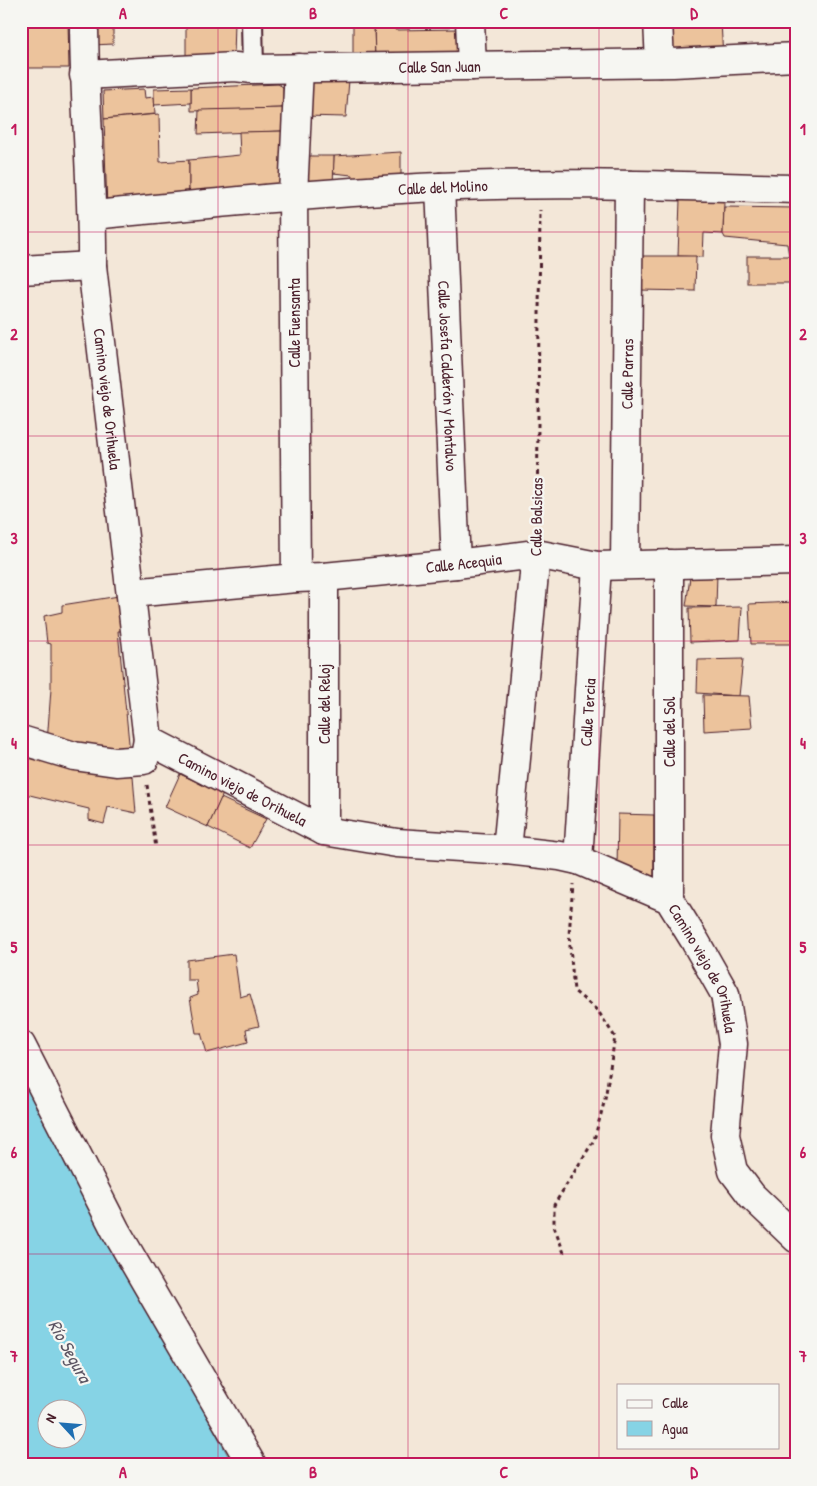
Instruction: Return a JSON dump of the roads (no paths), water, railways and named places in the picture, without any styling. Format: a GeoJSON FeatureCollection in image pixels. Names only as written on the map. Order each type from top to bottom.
{"type":"FeatureCollection","features":[{"type":"Feature","properties":{"kind":"street","name":"Camino viejo de Orihuela"},"geometry":{"type":"LineString","coordinates":[[84,21],[84,75],[92,215],[92,266],[131,593],[146,750],[324,831],[397,843],[508,850],[560,856],[576,860],[669,899],[725,994],[733,1044],[724,1135],[733,1171],[752,1196],[796,1238]]}},
{"type":"Feature","properties":{"kind":"street"},"geometry":{"type":"LineString","coordinates":[[252,21],[253,69]]}},
{"type":"Feature","properties":{"kind":"street"},"geometry":{"type":"LineString","coordinates":[[470,21],[472,66]]}},
{"type":"Feature","properties":{"kind":"street"},"geometry":{"type":"LineString","coordinates":[[658,21],[660,63]]}},
{"type":"Feature","properties":{"kind":"street","name":"Calle San Juan"},"geometry":{"type":"LineString","coordinates":[[84,75],[235,66],[253,69],[660,63],[796,57]]}},
{"type":"Feature","properties":{"kind":"street","name":"Calle Fuensanta"},"geometry":{"type":"LineString","coordinates":[[296,578],[293,195],[299,68]]}},
{"type":"Feature","properties":{"kind":"street","name":"Calle del Molino"},"geometry":{"type":"LineString","coordinates":[[92,215],[293,195],[440,186],[540,184],[796,188]]}},
{"type":"Feature","properties":{"kind":"street","name":"Calle Parras"},"geometry":{"type":"LineString","coordinates":[[625,564],[629,185]]}},
{"type":"Feature","properties":{"kind":"street","name":"Calle Josefa Calderón y Montalvo"},"geometry":{"type":"LineString","coordinates":[[440,186],[456,564]]}},
{"type":"Feature","properties":{"kind":"street"},"geometry":{"type":"LineString","coordinates":[[21,270],[92,266]]}},
{"type":"Feature","properties":{"kind":"street","name":"Calle Acequia"},"geometry":{"type":"LineString","coordinates":[[131,593],[324,577],[536,554],[597,566],[796,560]]}},
{"type":"Feature","properties":{"kind":"street","name":"Calle Balsicas"},"geometry":{"type":"LineString","coordinates":[[508,850],[536,554]]}},
{"type":"Feature","properties":{"kind":"street","name":"Calle del Sol"},"geometry":{"type":"LineString","coordinates":[[669,899],[670,564]]}},
{"type":"Feature","properties":{"kind":"street","name":"Calle Tercia"},"geometry":{"type":"LineString","coordinates":[[576,860],[597,566]]}},
{"type":"Feature","properties":{"kind":"street","name":"Calle del Reloj"},"geometry":{"type":"LineString","coordinates":[[324,577],[324,831]]}},
{"type":"Feature","properties":{"kind":"street"},"geometry":{"type":"LineString","coordinates":[[21,740],[74,756],[116,762],[146,750]]}},
{"type":"Feature","properties":{"kind":"street"},"geometry":{"type":"LineString","coordinates":[[21,1045],[116,1231],[252,1465]]}},
{"type":"Feature","properties":{"kind":"water","name":"Río Segura"},"geometry":{"type":"Polygon","coordinates":[[[21,1074],[233,1465],[27,1465],[21,1455],[21,1074]]]}}]}
